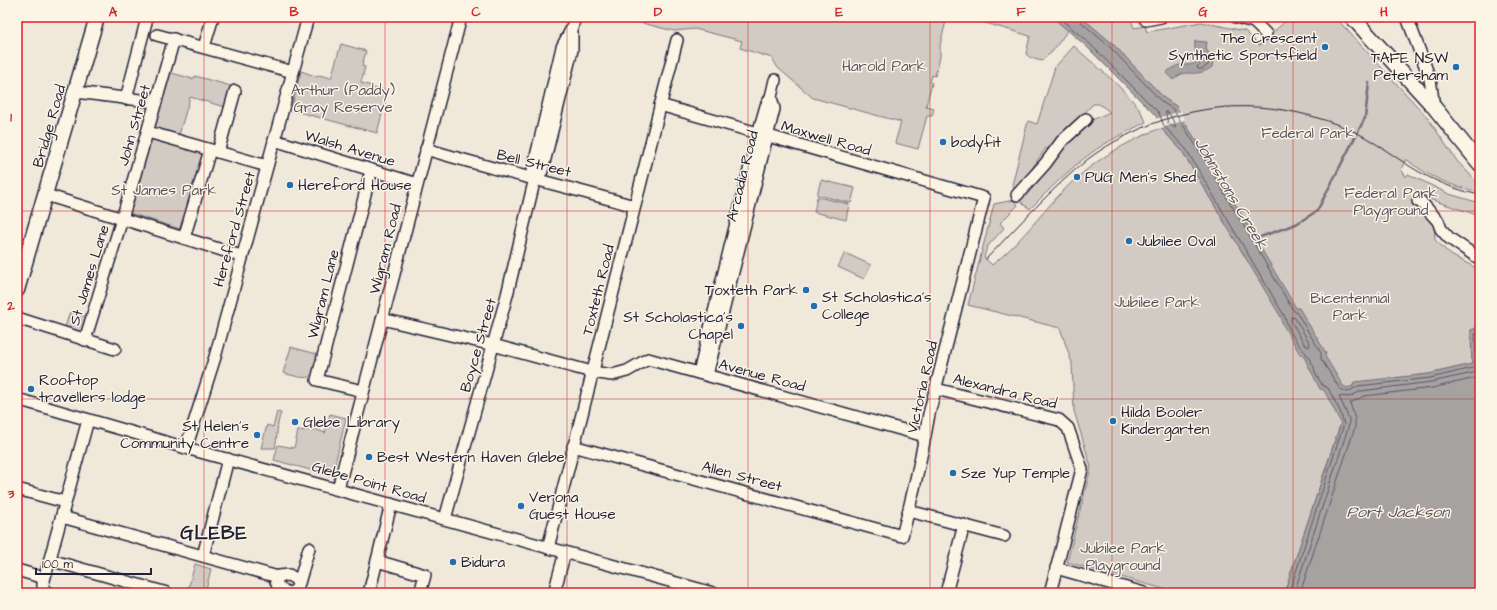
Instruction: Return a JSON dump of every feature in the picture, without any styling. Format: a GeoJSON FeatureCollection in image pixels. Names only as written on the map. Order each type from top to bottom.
{"type":"FeatureCollection","features":[{"type":"Feature","properties":{"kind":"main road","name":"Bridge Road"},"geometry":{"type":"LineString","coordinates":[[17,290],[98,17]]}},
{"type":"Feature","properties":{"kind":"main road"},"geometry":{"type":"LineString","coordinates":[[1352,17],[1434,107],[1480,164]]}},
{"type":"Feature","properties":{"kind":"street"},"geometry":{"type":"LineString","coordinates":[[204,47],[213,17]]}},
{"type":"Feature","properties":{"kind":"street","name":"Hereford Street"},"geometry":{"type":"LineString","coordinates":[[186,448],[215,357],[241,256],[308,17]]}},
{"type":"Feature","properties":{"kind":"street","name":"Wigram Road"},"geometry":{"type":"LineString","coordinates":[[338,489],[461,17]]}},
{"type":"Feature","properties":{"kind":"street"},"geometry":{"type":"LineString","coordinates":[[1145,17],[1146,20],[1161,17]]}},
{"type":"Feature","properties":{"kind":"street"},"geometry":{"type":"LineString","coordinates":[[1236,17],[1254,22],[1266,34]]}},
{"type":"Feature","properties":{"kind":"street"},"geometry":{"type":"LineString","coordinates":[[1408,17],[1430,78],[1434,107]]}},
{"type":"Feature","properties":{"kind":"street"},"geometry":{"type":"LineString","coordinates":[[126,99],[146,22]]}},
{"type":"Feature","properties":{"kind":"street","name":"Boyce Street"},"geometry":{"type":"LineString","coordinates":[[445,519],[507,295],[535,178],[533,169],[562,47],[573,22]]}},
{"type":"Feature","properties":{"kind":"street"},"geometry":{"type":"LineString","coordinates":[[157,35],[293,72]]}},
{"type":"Feature","properties":{"kind":"street","name":"John Street"},"geometry":{"type":"LineString","coordinates":[[122,219],[174,39]]}},
{"type":"Feature","properties":{"kind":"street","name":"Toxteth Road"},"geometry":{"type":"LineString","coordinates":[[548,548],[677,40]]}},
{"type":"Feature","properties":{"kind":"street","name":"Arcadia Road"},"geometry":{"type":"LineString","coordinates":[[703,374],[763,135],[774,109],[771,98],[775,80]]}},
{"type":"Feature","properties":{"kind":"street"},"geometry":{"type":"LineString","coordinates":[[184,238],[235,91]]}},
{"type":"Feature","properties":{"kind":"street"},"geometry":{"type":"LineString","coordinates":[[76,92],[156,102]]}},
{"type":"Feature","properties":{"kind":"street","name":"Maxwell Road"},"geometry":{"type":"LineString","coordinates":[[660,105],[984,198]]}},
{"type":"Feature","properties":{"kind":"street"},"geometry":{"type":"LineString","coordinates":[[1016,195],[1045,164],[1062,141],[1086,119]]}},
{"type":"Feature","properties":{"kind":"street"},"geometry":{"type":"LineString","coordinates":[[148,132],[267,166]]}},
{"type":"Feature","properties":{"kind":"street","name":"Walsh Avenue"},"geometry":{"type":"LineString","coordinates":[[274,140],[417,184]]}},
{"type":"Feature","properties":{"kind":"street","name":"Bell Street"},"geometry":{"type":"LineString","coordinates":[[426,149],[483,166],[535,178],[634,206]]}},
{"type":"Feature","properties":{"kind":"street","name":"Wigram Lane"},"geometry":{"type":"LineString","coordinates":[[363,391],[317,380],[371,170]]}},
{"type":"Feature","properties":{"kind":"street"},"geometry":{"type":"LineString","coordinates":[[46,195],[241,256]]}},
{"type":"Feature","properties":{"kind":"street","name":"Victoria Road"},"geometry":{"type":"LineString","coordinates":[[902,536],[936,389],[984,198]]}},
{"type":"Feature","properties":{"kind":"street"},"geometry":{"type":"LineString","coordinates":[[1418,201],[1420,201],[1438,221],[1441,229],[1449,238],[1480,259]]}},
{"type":"Feature","properties":{"kind":"street","name":"St James Lane"},"geometry":{"type":"LineString","coordinates":[[85,340],[122,219]]}},
{"type":"Feature","properties":{"kind":"street"},"geometry":{"type":"LineString","coordinates":[[17,318],[115,350]]}},
{"type":"Feature","properties":{"kind":"street","name":"Avenue Road"},"geometry":{"type":"LineString","coordinates":[[382,319],[493,345],[592,372],[612,375],[627,371],[648,360],[925,436]]}},
{"type":"Feature","properties":{"kind":"street","name":"Alexandra Road"},"geometry":{"type":"LineString","coordinates":[[936,389],[1059,420],[1066,424],[1082,469],[1056,568]]}},
{"type":"Feature","properties":{"kind":"street","name":"Glebe Point Road"},"geometry":{"type":"LineString","coordinates":[[17,399],[186,448],[713,593]]}},
{"type":"Feature","properties":{"kind":"street"},"geometry":{"type":"LineString","coordinates":[[48,593],[42,587],[44,578],[88,420]]}},
{"type":"Feature","properties":{"kind":"street","name":"Allen Street"},"geometry":{"type":"LineString","coordinates":[[573,446],[902,536]]}},
{"type":"Feature","properties":{"kind":"street"},"geometry":{"type":"LineString","coordinates":[[203,556],[228,459]]}},
{"type":"Feature","properties":{"kind":"street"},"geometry":{"type":"LineString","coordinates":[[17,489],[65,502]]}},
{"type":"Feature","properties":{"kind":"street"},"geometry":{"type":"LineString","coordinates":[[369,593],[391,504]]}},
{"type":"Feature","properties":{"kind":"street"},"geometry":{"type":"LineString","coordinates":[[909,511],[1004,536]]}},
{"type":"Feature","properties":{"kind":"street"},"geometry":{"type":"LineString","coordinates":[[62,517],[278,577],[283,575],[292,576],[299,583]]}},
{"type":"Feature","properties":{"kind":"street"},"geometry":{"type":"LineString","coordinates":[[946,593],[964,525]]}},
{"type":"Feature","properties":{"kind":"street"},"geometry":{"type":"LineString","coordinates":[[291,593],[297,590],[309,548]]}},
{"type":"Feature","properties":{"kind":"street"},"geometry":{"type":"LineString","coordinates":[[554,593],[565,552]]}},
{"type":"Feature","properties":{"kind":"street"},"geometry":{"type":"LineString","coordinates":[[50,560],[167,593]]}},
{"type":"Feature","properties":{"kind":"street"},"geometry":{"type":"LineString","coordinates":[[376,561],[425,575],[420,593]]}},
{"type":"Feature","properties":{"kind":"street"},"geometry":{"type":"LineString","coordinates":[[1050,593],[1056,568],[1144,593]]}},
{"type":"Feature","properties":{"kind":"street"},"geometry":{"type":"LineString","coordinates":[[17,570],[44,578]]}},
{"type":"Feature","properties":{"kind":"street"},"geometry":{"type":"LineString","coordinates":[[278,577],[276,581],[278,587],[288,593]]}},
{"type":"Feature","properties":{"kind":"green space","name":"Harold Park"},"geometry":{"type":"Polygon","coordinates":[[[618,17],[947,17],[940,45],[940,57],[935,76],[932,75],[930,82],[932,83],[926,106],[934,108],[932,116],[927,116],[918,149],[895,143],[901,122],[813,98],[778,68],[772,58],[740,48],[742,41],[695,29],[674,31],[618,17]]]}},
{"type":"Feature","properties":{"kind":"green space"},"geometry":{"type":"Polygon","coordinates":[[[965,17],[1052,17],[1068,30],[1052,52],[1041,61],[1031,58],[1026,54],[1030,36],[965,17]]]}},
{"type":"Feature","properties":{"kind":"green space"},"geometry":{"type":"Polygon","coordinates":[[[1081,17],[1130,17],[1134,28],[1145,26],[1147,32],[1201,22],[1245,31],[1259,45],[1290,17],[1335,17],[1427,117],[1457,161],[1480,185],[1480,192],[1461,188],[1422,171],[1406,159],[1401,169],[1406,177],[1408,174],[1449,194],[1480,203],[1480,216],[1420,196],[1434,223],[1435,240],[1451,255],[1480,270],[1480,327],[1471,330],[1472,364],[1429,374],[1354,383],[1284,593],[1178,593],[1067,562],[1091,467],[1074,411],[1072,363],[1060,328],[968,305],[994,204],[1014,200],[1018,205],[1000,223],[1004,228],[987,247],[984,257],[992,265],[1011,248],[1062,192],[1084,172],[1120,147],[1161,128],[1182,151],[1265,290],[1255,238],[1208,158],[1184,122],[1176,106],[1165,99],[1113,44],[1081,17]]]}},
{"type":"Feature","properties":{"kind":"green space","name":"Arthur (Paddy) Gray Reserve"},"geometry":{"type":"Polygon","coordinates":[[[341,44],[366,51],[362,66],[365,67],[361,83],[372,86],[372,88],[388,91],[377,133],[291,110],[301,71],[318,77],[319,75],[331,78],[341,44]]]}},
{"type":"Feature","properties":{"kind":"green space"},"geometry":{"type":"Polygon","coordinates":[[[1074,46],[1125,92],[1141,112],[1146,122],[1110,141],[1082,160],[1066,173],[1030,209],[1023,204],[1018,197],[1080,128],[1110,112],[1099,104],[1093,104],[1051,148],[1045,149],[1017,191],[1012,185],[1028,121],[1037,124],[1055,67],[1074,46]]]}},
{"type":"Feature","properties":{"kind":"green space"},"geometry":{"type":"Polygon","coordinates":[[[168,72],[193,79],[195,76],[231,86],[225,107],[190,97],[179,135],[155,127],[154,125],[168,72]]]}},
{"type":"Feature","properties":{"kind":"green space","name":"St James Park"},"geometry":{"type":"Polygon","coordinates":[[[151,138],[206,152],[183,230],[126,212],[148,142],[151,138]]]}},
{"type":"Feature","properties":{"kind":"green space"},"geometry":{"type":"Polygon","coordinates":[[[821,180],[855,188],[851,203],[817,195],[821,180]]]}},
{"type":"Feature","properties":{"kind":"green space"},"geometry":{"type":"Polygon","coordinates":[[[817,197],[849,204],[846,220],[814,212],[817,197]]]}},
{"type":"Feature","properties":{"kind":"green space"},"geometry":{"type":"Polygon","coordinates":[[[845,253],[871,265],[864,279],[838,267],[845,253]]]}},
{"type":"Feature","properties":{"kind":"green space"},"geometry":{"type":"Polygon","coordinates":[[[70,312],[88,317],[84,330],[81,332],[65,327],[70,312]]]}},
{"type":"Feature","properties":{"kind":"green space"},"geometry":{"type":"Polygon","coordinates":[[[291,347],[320,355],[315,370],[309,377],[304,378],[283,373],[291,347]]]}},
{"type":"Feature","properties":{"kind":"green space"},"geometry":{"type":"Polygon","coordinates":[[[277,412],[281,413],[278,422],[275,448],[261,448],[267,425],[273,427],[277,412]]]}},
{"type":"Feature","properties":{"kind":"green space"},"geometry":{"type":"Polygon","coordinates":[[[330,414],[346,418],[332,476],[274,460],[278,445],[294,448],[298,431],[315,429],[325,433],[330,414]]]}},
{"type":"Feature","properties":{"kind":"green space"},"geometry":{"type":"Polygon","coordinates":[[[195,564],[211,569],[205,593],[187,593],[195,564]]]}},
{"type":"Feature","properties":{"kind":"water","name":"Port Jackson"},"geometry":{"type":"Polygon","coordinates":[[[1052,17],[1081,17],[1113,44],[1165,99],[1176,106],[1184,122],[1208,158],[1296,308],[1299,308],[1326,353],[1325,356],[1343,386],[1347,388],[1353,386],[1354,382],[1429,374],[1472,364],[1471,330],[1480,327],[1480,593],[1284,593],[1341,423],[1324,390],[1320,389],[1303,355],[1300,354],[1282,323],[1282,319],[1182,151],[1161,128],[1156,116],[1086,46],[1052,17]]]}},
{"type":"Feature","properties":{"kind":"water"},"geometry":{"type":"Polygon","coordinates":[[[1195,41],[1207,42],[1206,49],[1213,59],[1212,67],[1200,73],[1182,74],[1173,80],[1166,73],[1175,66],[1189,65],[1197,62],[1195,41]]]}},
{"type":"Feature","properties":{"kind":"pier"},"geometry":{"type":"Polygon","coordinates":[[[1181,111],[1185,120],[1159,129],[1155,119],[1181,111]]]}},
{"type":"Feature","properties":{"kind":"waterway","name":"Johnstons Creek"},"geometry":{"type":"LineString","coordinates":[[1252,240],[1296,224],[1317,211],[1365,118],[1369,83]]}},
{"type":"Feature","properties":{"kind":"tram line"},"geometry":{"type":"LineString","coordinates":[[986,259],[1061,182],[1100,150],[1133,132],[1166,119],[1193,112],[1219,108],[1272,108],[1325,120],[1351,130],[1373,142],[1416,170],[1433,179],[1452,187],[1480,195]]}},
{"type":"Feature","properties":{"kind":"place","name":"The Crescent Synthetic Sportsfield"},"geometry":{"type":"Point","coordinates":[1325,47]}},
{"type":"Feature","properties":{"kind":"place","name":"TAFE NSW Petersham"},"geometry":{"type":"Point","coordinates":[1456,67]}},
{"type":"Feature","properties":{"kind":"place","name":"bodyfit"},"geometry":{"type":"Point","coordinates":[943,142]}},
{"type":"Feature","properties":{"kind":"place","name":"PUG Men's Shed"},"geometry":{"type":"Point","coordinates":[1077,177]}},
{"type":"Feature","properties":{"kind":"place","name":"Hereford House"},"geometry":{"type":"Point","coordinates":[290,185]}},
{"type":"Feature","properties":{"kind":"place","name":"Jubilee Oval"},"geometry":{"type":"Point","coordinates":[1129,241]}},
{"type":"Feature","properties":{"kind":"place","name":"Toxteth Park"},"geometry":{"type":"Point","coordinates":[806,290]}},
{"type":"Feature","properties":{"kind":"place","name":"St Scholastica's College"},"geometry":{"type":"Point","coordinates":[814,306]}},
{"type":"Feature","properties":{"kind":"place","name":"St Scholastica's Chapel"},"geometry":{"type":"Point","coordinates":[741,326]}},
{"type":"Feature","properties":{"kind":"place","name":"Rooftop travellers lodge"},"geometry":{"type":"Point","coordinates":[31,389]}},
{"type":"Feature","properties":{"kind":"place","name":"Hilda Booler Kindergarten"},"geometry":{"type":"Point","coordinates":[1113,421]}},
{"type":"Feature","properties":{"kind":"place","name":"Glebe Library"},"geometry":{"type":"Point","coordinates":[295,422]}},
{"type":"Feature","properties":{"kind":"place","name":"St Helen's Community Centre"},"geometry":{"type":"Point","coordinates":[257,435]}},
{"type":"Feature","properties":{"kind":"place","name":"Best Western Haven Glebe"},"geometry":{"type":"Point","coordinates":[369,457]}},
{"type":"Feature","properties":{"kind":"place","name":"Sze Yup Temple"},"geometry":{"type":"Point","coordinates":[953,473]}},
{"type":"Feature","properties":{"kind":"place","name":"Verona Guest House"},"geometry":{"type":"Point","coordinates":[521,506]}},
{"type":"Feature","properties":{"kind":"place","name":"Bidura"},"geometry":{"type":"Point","coordinates":[453,562]}},
{"type":"Feature","properties":{"kind":"district","name":"GLEBE"},"geometry":{"type":"Point","coordinates":[214,532]}},
{"type":"Feature","properties":{"kind":"park label","name":"Federal Park"},"geometry":{"type":"Point","coordinates":[1308,133]}},
{"type":"Feature","properties":{"kind":"park label","name":"Federal Park Playground"},"geometry":{"type":"Point","coordinates":[1391,202]}},
{"type":"Feature","properties":{"kind":"park label","name":"Jubilee Park"},"geometry":{"type":"Point","coordinates":[1157,302]}},
{"type":"Feature","properties":{"kind":"park label","name":"Bicentennial Park"},"geometry":{"type":"Point","coordinates":[1350,306]}},
{"type":"Feature","properties":{"kind":"park label","name":"Jubilee Park Playground"},"geometry":{"type":"Point","coordinates":[1123,556]}}]}
